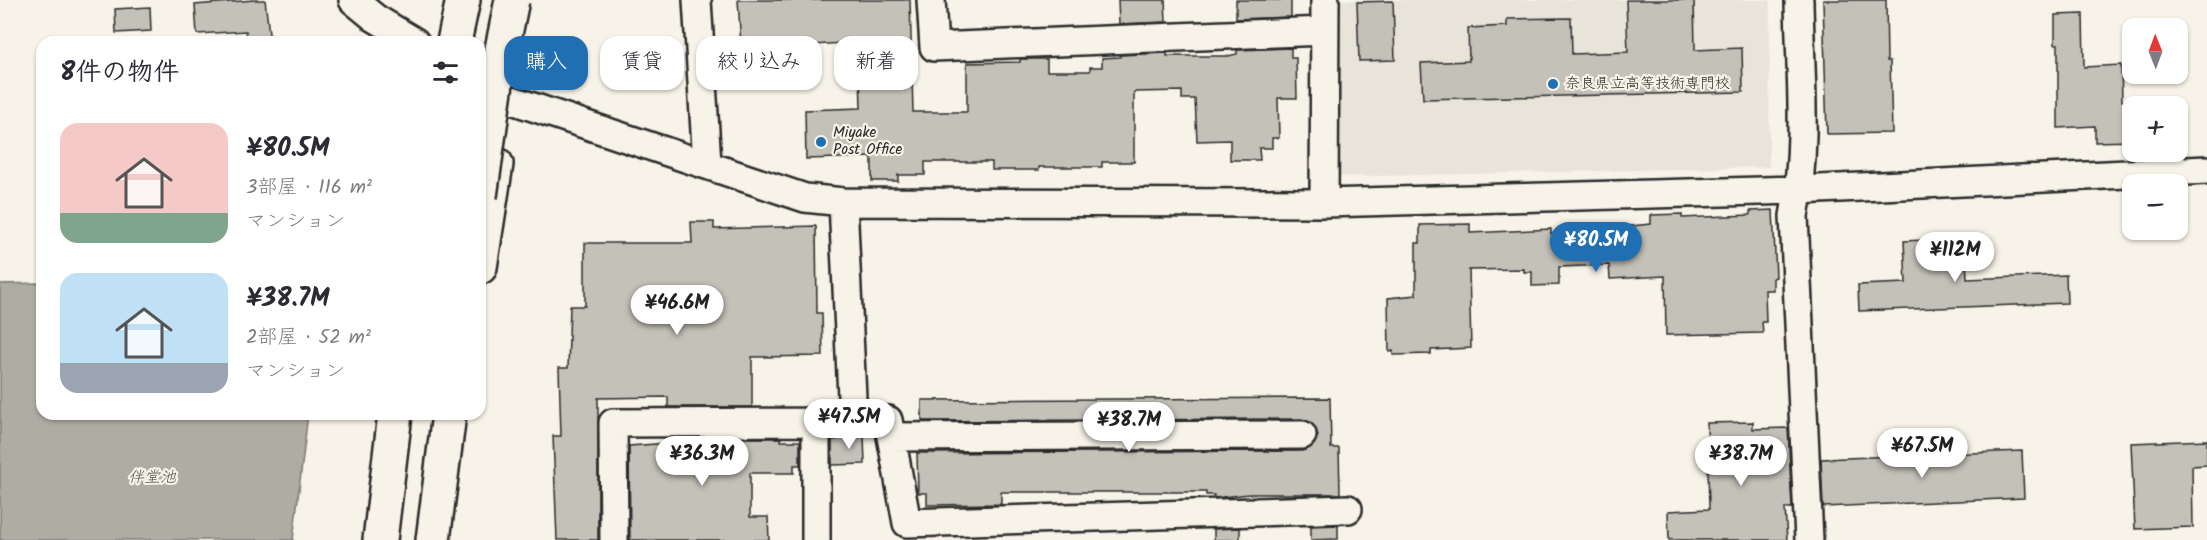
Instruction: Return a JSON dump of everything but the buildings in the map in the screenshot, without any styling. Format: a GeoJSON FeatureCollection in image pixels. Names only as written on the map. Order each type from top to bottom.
{"type":"FeatureCollection","features":[{"type":"Feature","properties":{"kind":"highway"},"geometry":{"type":"LineString","coordinates":[[455,36],[463,0]]}},
{"type":"Feature","properties":{"kind":"highway"},"geometry":{"type":"LineString","coordinates":[[465,36],[472,0]]}},
{"type":"Feature","properties":{"kind":"highway"},"geometry":{"type":"LineString","coordinates":[[486,154],[498,69],[512,0]]}},
{"type":"Feature","properties":{"kind":"highway"},"geometry":{"type":"LineString","coordinates":[[486,186],[493,91],[524,0]]}},
{"type":"Feature","properties":{"kind":"highway"},"geometry":{"type":"LineString","coordinates":[[380,540],[394,420]]}},
{"type":"Feature","properties":{"kind":"highway"},"geometry":{"type":"LineString","coordinates":[[388,540],[402,420]]}},
{"type":"Feature","properties":{"kind":"highway"},"geometry":{"type":"LineString","coordinates":[[433,540],[448,420]]}},
{"type":"Feature","properties":{"kind":"highway"},"geometry":{"type":"LineString","coordinates":[[442,540],[457,420]]}},
{"type":"Feature","properties":{"kind":"street"},"geometry":{"type":"LineString","coordinates":[[353,0],[375,18],[405,36]]}},
{"type":"Feature","properties":{"kind":"street"},"geometry":{"type":"LineString","coordinates":[[697,0],[707,164]]}},
{"type":"Feature","properties":{"kind":"street"},"geometry":{"type":"LineString","coordinates":[[931,0],[934,47],[1324,31]]}},
{"type":"Feature","properties":{"kind":"street"},"geometry":{"type":"LineString","coordinates":[[1324,203],[1325,0]]}},
{"type":"Feature","properties":{"kind":"street"},"geometry":{"type":"LineString","coordinates":[[1799,0],[1799,190],[1794,216],[1809,540]]}},
{"type":"Feature","properties":{"kind":"street"},"geometry":{"type":"LineString","coordinates":[[493,91],[805,198],[843,202],[1324,203],[1799,190],[2207,170]]}},
{"type":"Feature","properties":{"kind":"street"},"geometry":{"type":"LineString","coordinates":[[843,202],[853,419]]}},
{"type":"Feature","properties":{"kind":"street"},"geometry":{"type":"LineString","coordinates":[[614,540],[613,423],[888,420],[907,523],[1348,509]]}},
{"type":"Feature","properties":{"kind":"street"},"geometry":{"type":"LineString","coordinates":[[816,422],[816,540]]}},
{"type":"Feature","properties":{"kind":"street"},"geometry":{"type":"LineString","coordinates":[[891,437],[1302,435]]}},
{"type":"Feature","properties":{"kind":"shaded area","name":"奈良県立高等技術専門校"},"geometry":{"type":"Polygon","coordinates":[[[1338,0],[1770,0],[1769,167],[1334,177],[1338,0]]]}},
{"type":"Feature","properties":{"kind":"water","name":"伴堂池"},"geometry":{"type":"Polygon","coordinates":[[[36,283],[36,420],[307,420],[293,540],[0,540],[0,284],[36,283]]]}},
{"type":"Feature","properties":{"kind":"place","name":"奈良県立高等技術専門校"},"geometry":{"type":"Point","coordinates":[1553,84]}},
{"type":"Feature","properties":{"kind":"place","name":"Miyake Post Office"},"geometry":{"type":"Point","coordinates":[821,142]}}]}
